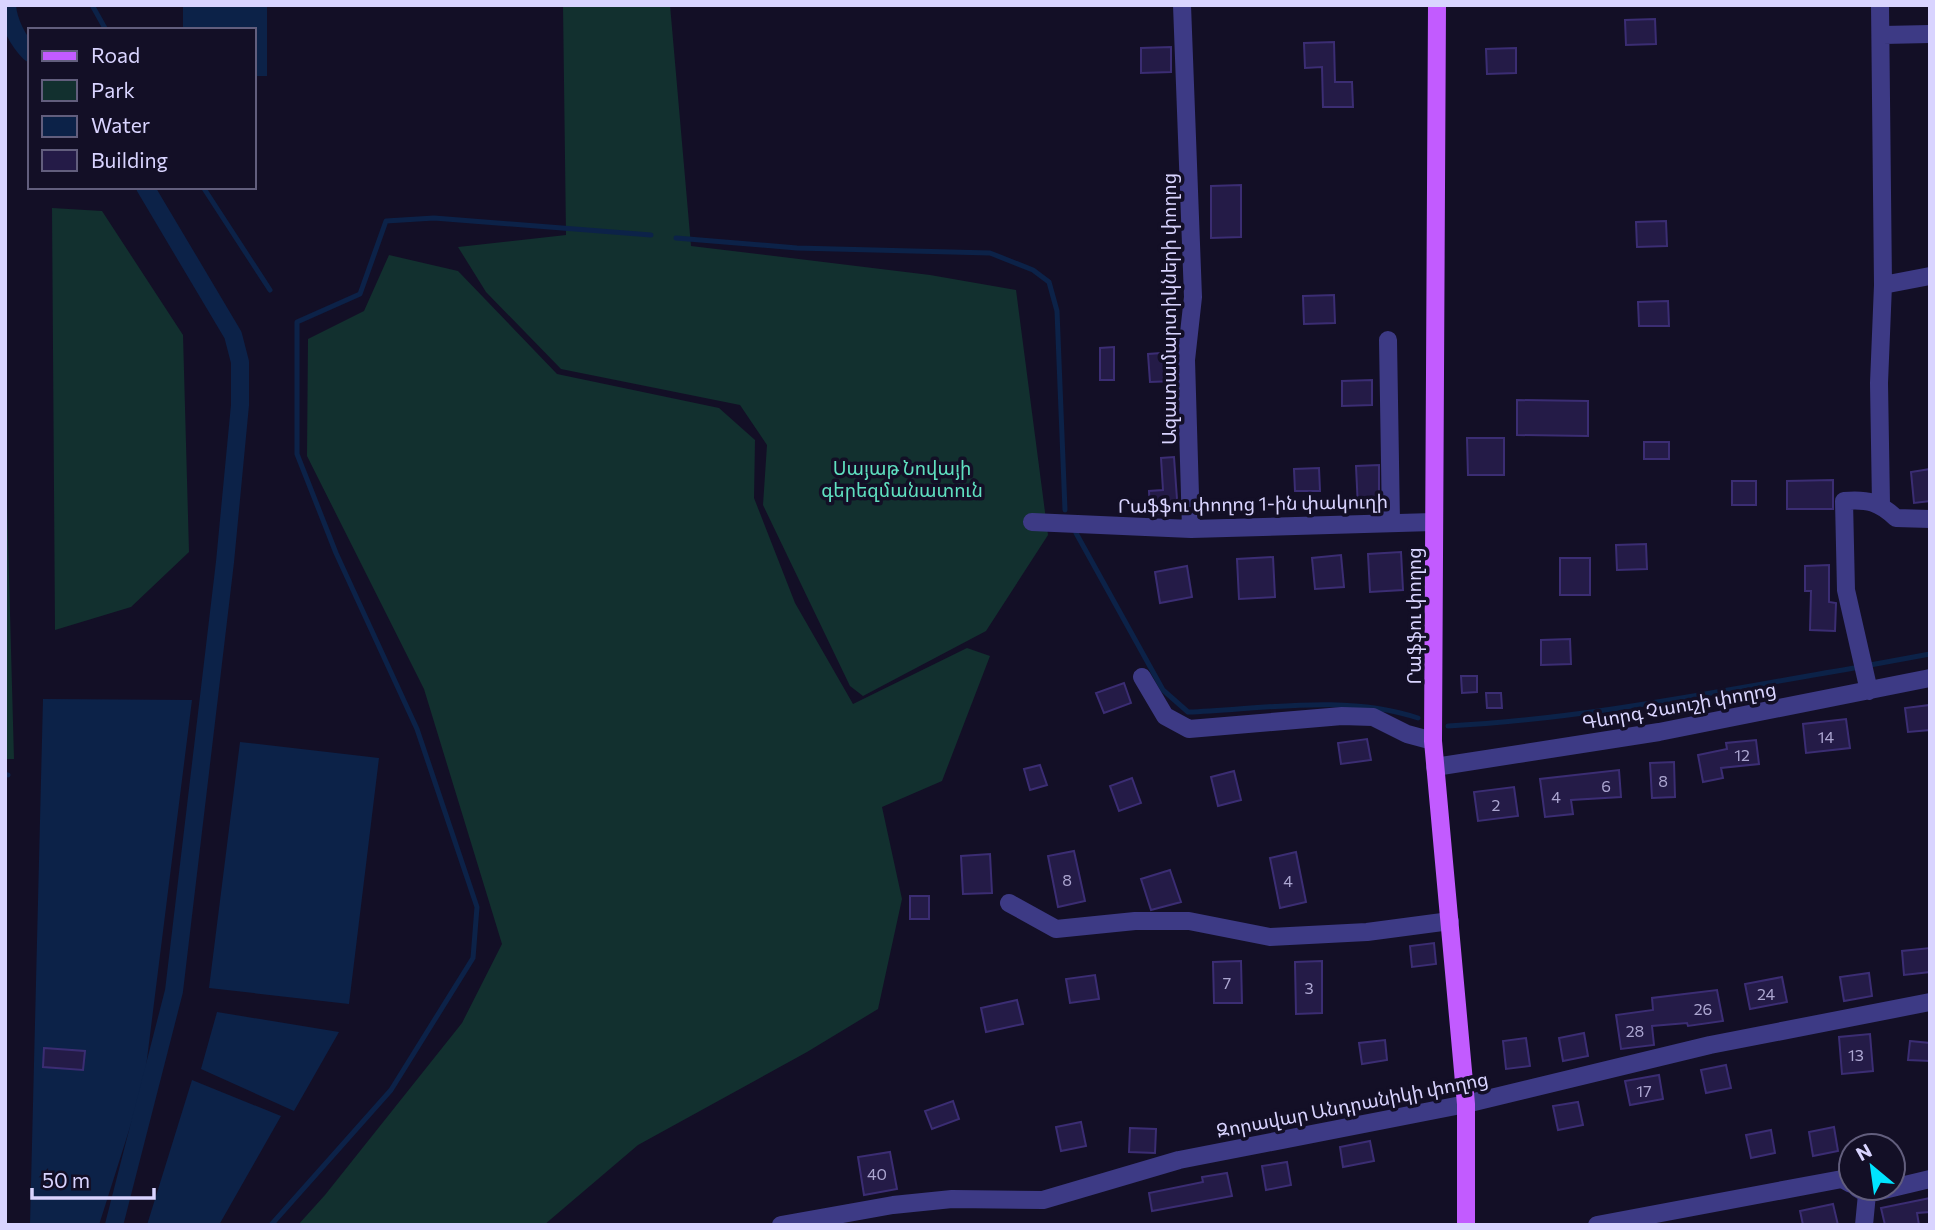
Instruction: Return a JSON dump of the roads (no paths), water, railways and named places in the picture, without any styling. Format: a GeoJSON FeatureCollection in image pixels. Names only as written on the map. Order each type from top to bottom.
{"type":"FeatureCollection","features":[{"type":"Feature","properties":{"kind":"main road","name":"Րաֆֆու փողոց"},"geometry":{"type":"LineString","coordinates":[[1437,5],[1433,741],[1466,1104],[1466,1225]]}},
{"type":"Feature","properties":{"kind":"street","name":"Ազատամարտիկների փողոց"},"geometry":{"type":"LineString","coordinates":[[1182,5],[1193,297],[1185,359],[1191,529]]}},
{"type":"Feature","properties":{"kind":"street"},"geometry":{"type":"LineString","coordinates":[[1880,5],[1883,35],[1884,285],[1879,383],[1881,504]]}},
{"type":"Feature","properties":{"kind":"street"},"geometry":{"type":"LineString","coordinates":[[1883,35],[1930,34]]}},
{"type":"Feature","properties":{"kind":"street"},"geometry":{"type":"LineString","coordinates":[[1884,285],[1930,276]]}},
{"type":"Feature","properties":{"kind":"street"},"geometry":{"type":"LineString","coordinates":[[1388,340],[1391,522]]}},
{"type":"Feature","properties":{"kind":"street"},"geometry":{"type":"LineString","coordinates":[[1869,691],[1846,590],[1844,501],[1863,499],[1881,504],[1896,518],[1930,519]]}},
{"type":"Feature","properties":{"kind":"street","name":"Րաֆֆու փողոց 1-ին փակուղի"},"geometry":{"type":"LineString","coordinates":[[1032,522],[1191,529],[1433,522]]}},
{"type":"Feature","properties":{"kind":"street"},"geometry":{"type":"LineString","coordinates":[[1142,677],[1165,716],[1189,729],[1342,716],[1373,717],[1407,734],[1433,741]]}},
{"type":"Feature","properties":{"kind":"street","name":"Գևորգ Չաուշի փողոց"},"geometry":{"type":"LineString","coordinates":[[1435,767],[1659,732],[1930,678]]}},
{"type":"Feature","properties":{"kind":"street"},"geometry":{"type":"LineString","coordinates":[[1009,903],[1056,929],[1135,921],[1189,921],[1270,937],[1367,932],[1450,921]]}},
{"type":"Feature","properties":{"kind":"street","name":"Զորավար Անդրանիկի փողոց"},"geometry":{"type":"LineString","coordinates":[[781,1225],[941,1200],[1043,1200],[1179,1160],[1466,1104],[1710,1045],[1930,1002]]}},
{"type":"Feature","properties":{"kind":"street"},"geometry":{"type":"LineString","coordinates":[[1907,1183],[1930,1179]]}},
{"type":"Feature","properties":{"kind":"street"},"geometry":{"type":"LineString","coordinates":[[1597,1225],[1837,1180]]}},
{"type":"Feature","properties":{"kind":"street"},"geometry":{"type":"LineString","coordinates":[[1863,1202],[1864,1225]]}},
{"type":"Feature","properties":{"kind":"water"},"geometry":{"type":"Polygon","coordinates":[[[183,5],[267,5],[267,76],[256,76],[256,28],[183,28],[183,5]]]}},
{"type":"Feature","properties":{"kind":"water"},"geometry":{"type":"Polygon","coordinates":[[[43,699],[192,700],[144,1083],[99,1225],[30,1225],[43,699]]]}},
{"type":"Feature","properties":{"kind":"water"},"geometry":{"type":"Polygon","coordinates":[[[240,742],[379,758],[349,1004],[209,988],[240,742]]]}},
{"type":"Feature","properties":{"kind":"water"},"geometry":{"type":"Polygon","coordinates":[[[217,1012],[339,1032],[294,1111],[201,1069],[217,1012]]]}},
{"type":"Feature","properties":{"kind":"water"},"geometry":{"type":"Polygon","coordinates":[[[192,1080],[281,1116],[219,1225],[147,1225],[192,1080]]]}},
{"type":"Feature","properties":{"kind":"waterway"},"geometry":{"type":"LineString","coordinates":[[7,5],[14,31],[28,51]]}},
{"type":"Feature","properties":{"kind":"waterway"},"geometry":{"type":"LineString","coordinates":[[92,5],[105,28]]}},
{"type":"Feature","properties":{"kind":"waterway"},"geometry":{"type":"LineString","coordinates":[[114,1225],[174,991],[225,562],[240,405],[240,362],[233,335],[146,189]]}},
{"type":"Feature","properties":{"kind":"waterway"},"geometry":{"type":"LineString","coordinates":[[204,189],[270,290]]}},
{"type":"Feature","properties":{"kind":"waterway"},"geometry":{"type":"LineString","coordinates":[[271,1225],[391,1090],[473,958],[477,907],[417,729],[336,553],[297,454],[297,322],[360,294],[386,221],[434,218],[651,235]]}},
{"type":"Feature","properties":{"kind":"waterway"},"geometry":{"type":"LineString","coordinates":[[676,238],[797,248],[990,253],[1033,270],[1049,282],[1057,311],[1065,510]]}},
{"type":"Feature","properties":{"kind":"waterway"},"geometry":{"type":"LineString","coordinates":[[1076,533],[1163,690],[1188,712],[1333,705],[1391,711],[1418,718]]}},
{"type":"Feature","properties":{"kind":"waterway"},"geometry":{"type":"LineString","coordinates":[[1870,665],[1930,654]]}},
{"type":"Feature","properties":{"kind":"waterway"},"geometry":{"type":"LineString","coordinates":[[1448,726],[1603,710],[1860,667]]}},
{"type":"Feature","properties":{"kind":"park label","name":"Սայաթ Նովայի գերեզմանատուն"},"geometry":{"type":"Point","coordinates":[902,478]}}]}
